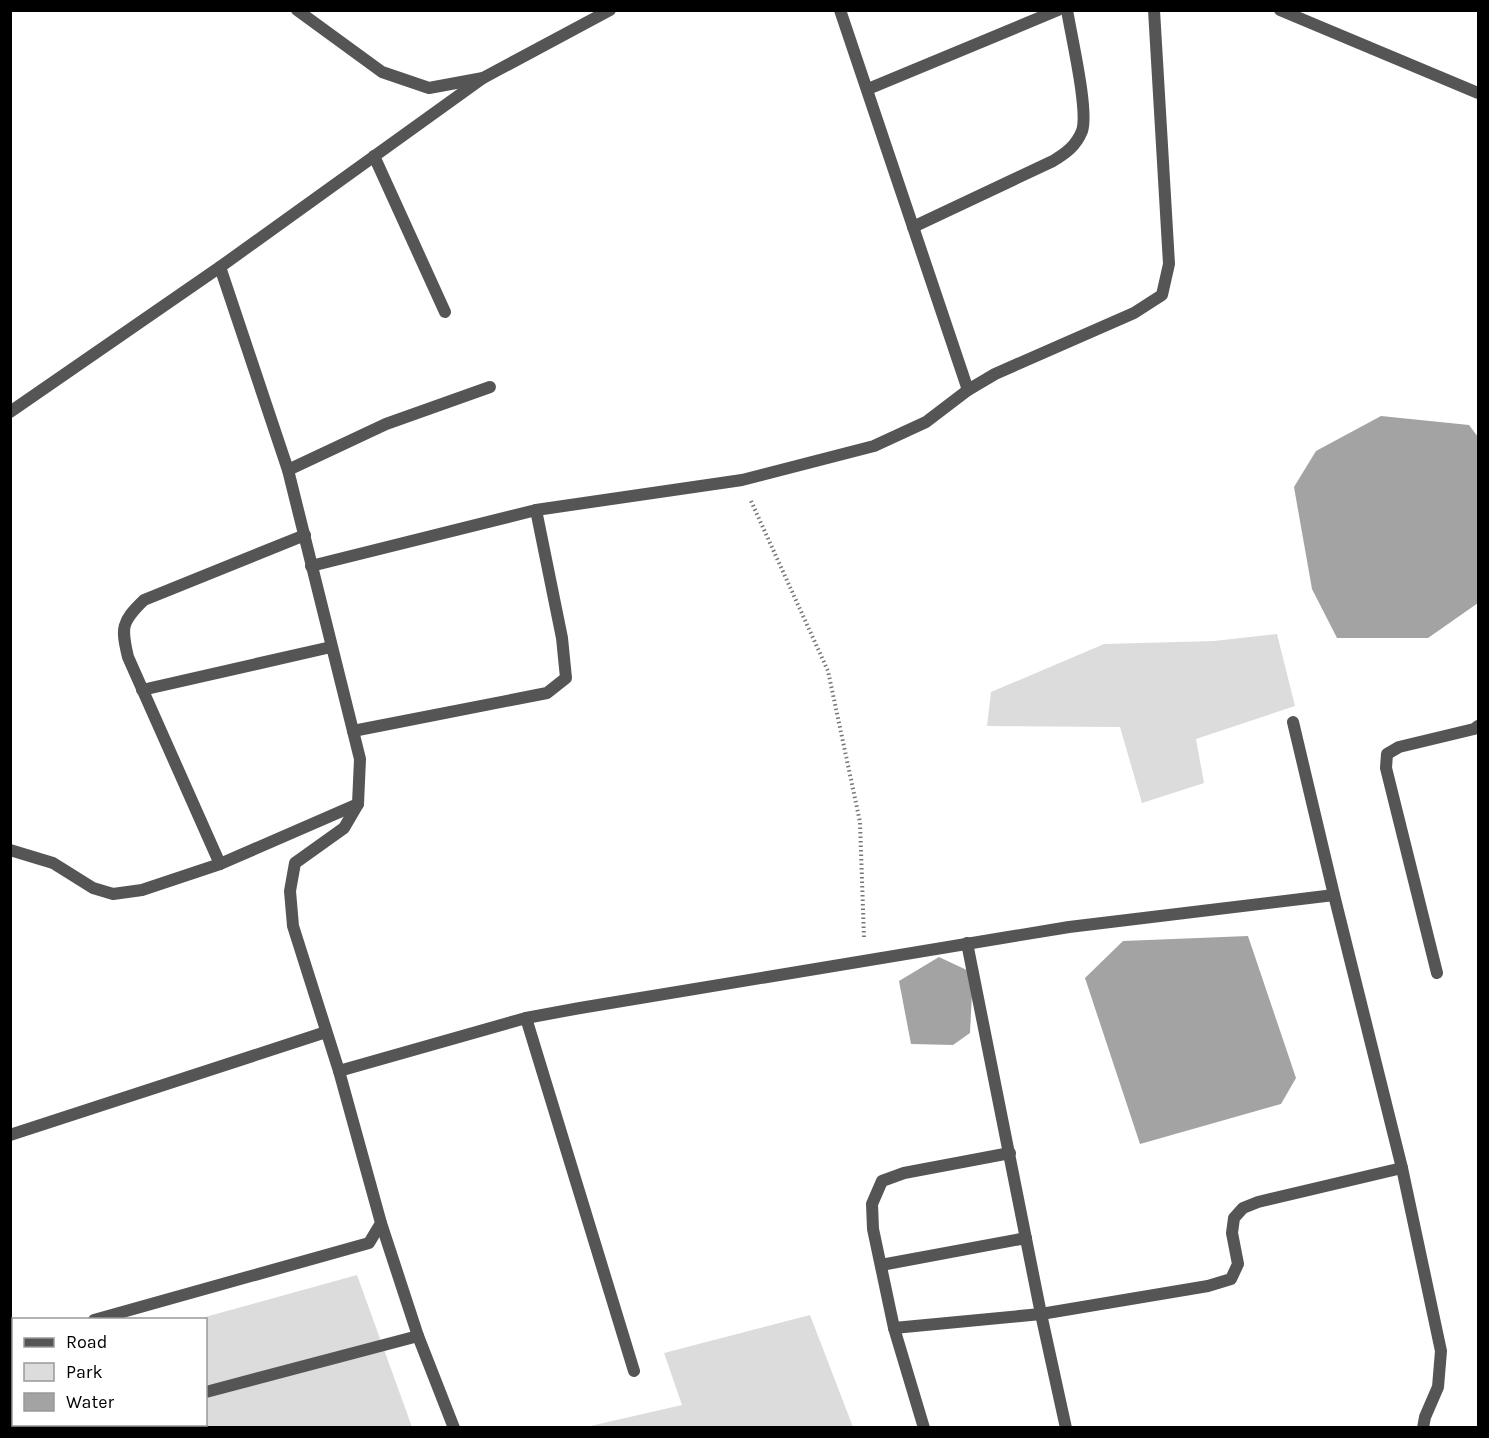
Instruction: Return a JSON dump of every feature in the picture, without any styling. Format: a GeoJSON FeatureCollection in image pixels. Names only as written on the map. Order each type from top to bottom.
{"type":"FeatureCollection","features":[{"type":"Feature","properties":{"kind":"street"},"geometry":{"type":"LineString","coordinates":[[297,10],[382,72],[429,88],[483,78]]}},
{"type":"Feature","properties":{"kind":"street"},"geometry":{"type":"LineString","coordinates":[[10,412],[220,267],[483,78],[610,10]]}},
{"type":"Feature","properties":{"kind":"street"},"geometry":{"type":"LineString","coordinates":[[840,10],[968,390]]}},
{"type":"Feature","properties":{"kind":"street"},"geometry":{"type":"LineString","coordinates":[[867,89],[1058,10]]}},
{"type":"Feature","properties":{"kind":"street"},"geometry":{"type":"LineString","coordinates":[[914,227],[1053,161],[1071,150],[1082,130],[1083,102],[1067,10]]}},
{"type":"Feature","properties":{"kind":"street"},"geometry":{"type":"LineString","coordinates":[[311,566],[536,510],[742,480],[874,446],[926,422],[968,390],[995,374],[1134,313],[1162,295],[1169,264],[1154,10]]}},
{"type":"Feature","properties":{"kind":"street"},"geometry":{"type":"LineString","coordinates":[[1280,10],[1479,93]]}},
{"type":"Feature","properties":{"kind":"street"},"geometry":{"type":"LineString","coordinates":[[374,156],[445,312]]}},
{"type":"Feature","properties":{"kind":"street"},"geometry":{"type":"LineString","coordinates":[[220,267],[288,470],[360,759],[358,804],[344,828],[295,863],[290,891],[293,926],[339,1071],[381,1223],[418,1336],[454,1428]]}},
{"type":"Feature","properties":{"kind":"street"},"geometry":{"type":"LineString","coordinates":[[288,470],[386,424],[490,387]]}},
{"type":"Feature","properties":{"kind":"street"},"geometry":{"type":"LineString","coordinates":[[353,731],[547,693],[566,678],[562,638],[536,510]]}},
{"type":"Feature","properties":{"kind":"street"},"geometry":{"type":"LineString","coordinates":[[220,864],[128,657],[123,633],[130,614],[144,600],[304,535]]}},
{"type":"Feature","properties":{"kind":"street"},"geometry":{"type":"LineString","coordinates":[[142,690],[331,647]]}},
{"type":"Feature","properties":{"kind":"street"},"geometry":{"type":"LineString","coordinates":[[1293,722],[1402,1168],[1441,1351],[1438,1386],[1425,1417],[1423,1428]]}},
{"type":"Feature","properties":{"kind":"street"},"geometry":{"type":"LineString","coordinates":[[1437,973],[1386,768],[1387,754],[1399,747],[1479,726]]}},
{"type":"Feature","properties":{"kind":"street"},"geometry":{"type":"LineString","coordinates":[[10,850],[53,863],[93,888],[113,894],[142,890],[220,864],[358,804]]}},
{"type":"Feature","properties":{"kind":"street"},"geometry":{"type":"LineString","coordinates":[[339,1071],[526,1018],[1069,927],[1334,895]]}},
{"type":"Feature","properties":{"kind":"street"},"geometry":{"type":"LineString","coordinates":[[967,943],[1066,1428]]}},
{"type":"Feature","properties":{"kind":"street"},"geometry":{"type":"LineString","coordinates":[[526,1018],[634,1371]]}},
{"type":"Feature","properties":{"kind":"street"},"geometry":{"type":"LineString","coordinates":[[10,1135],[326,1032]]}},
{"type":"Feature","properties":{"kind":"street"},"geometry":{"type":"LineString","coordinates":[[924,1428],[894,1328],[873,1229],[872,1204],[882,1181],[904,1173],[1010,1154]]}},
{"type":"Feature","properties":{"kind":"street"},"geometry":{"type":"LineString","coordinates":[[894,1328],[1041,1314],[1208,1286],[1231,1279],[1238,1264],[1232,1233],[1234,1218],[1244,1208],[1258,1202],[1402,1168]]}},
{"type":"Feature","properties":{"kind":"street"},"geometry":{"type":"LineString","coordinates":[[101,1318],[369,1243],[381,1223]]}},
{"type":"Feature","properties":{"kind":"street"},"geometry":{"type":"LineString","coordinates":[[881,1265],[1026,1238]]}},
{"type":"Feature","properties":{"kind":"street"},"geometry":{"type":"LineString","coordinates":[[207,1392],[418,1336]]}},
{"type":"Feature","properties":{"kind":"path"},"geometry":{"type":"LineString","coordinates":[[742,480],[828,671],[860,822],[865,960]]}},
{"type":"Feature","properties":{"kind":"green space"},"geometry":{"type":"Polygon","coordinates":[[[1277,634],[1295,706],[1196,739],[1204,783],[1142,803],[1120,727],[987,726],[991,692],[1104,644],[1214,641],[1277,634]]]}},
{"type":"Feature","properties":{"kind":"green space"},"geometry":{"type":"Polygon","coordinates":[[[357,1275],[412,1427],[35,1428],[36,1426],[207,1426],[207,1318],[202,1318],[357,1275]]]}},
{"type":"Feature","properties":{"kind":"green space"},"geometry":{"type":"Polygon","coordinates":[[[810,1315],[853,1427],[586,1427],[682,1405],[664,1353],[810,1315]]]}},
{"type":"Feature","properties":{"kind":"water"},"geometry":{"type":"Polygon","coordinates":[[[1381,416],[1469,425],[1478,437],[1478,603],[1428,638],[1337,638],[1312,589],[1294,487],[1316,451],[1381,416]]]}},
{"type":"Feature","properties":{"kind":"water"},"geometry":{"type":"Polygon","coordinates":[[[1248,936],[1296,1078],[1281,1104],[1140,1144],[1085,978],[1123,941],[1248,936]]]}},
{"type":"Feature","properties":{"kind":"water"},"geometry":{"type":"Polygon","coordinates":[[[939,957],[973,973],[970,1033],[953,1045],[911,1044],[899,981],[939,957]]]}}]}
